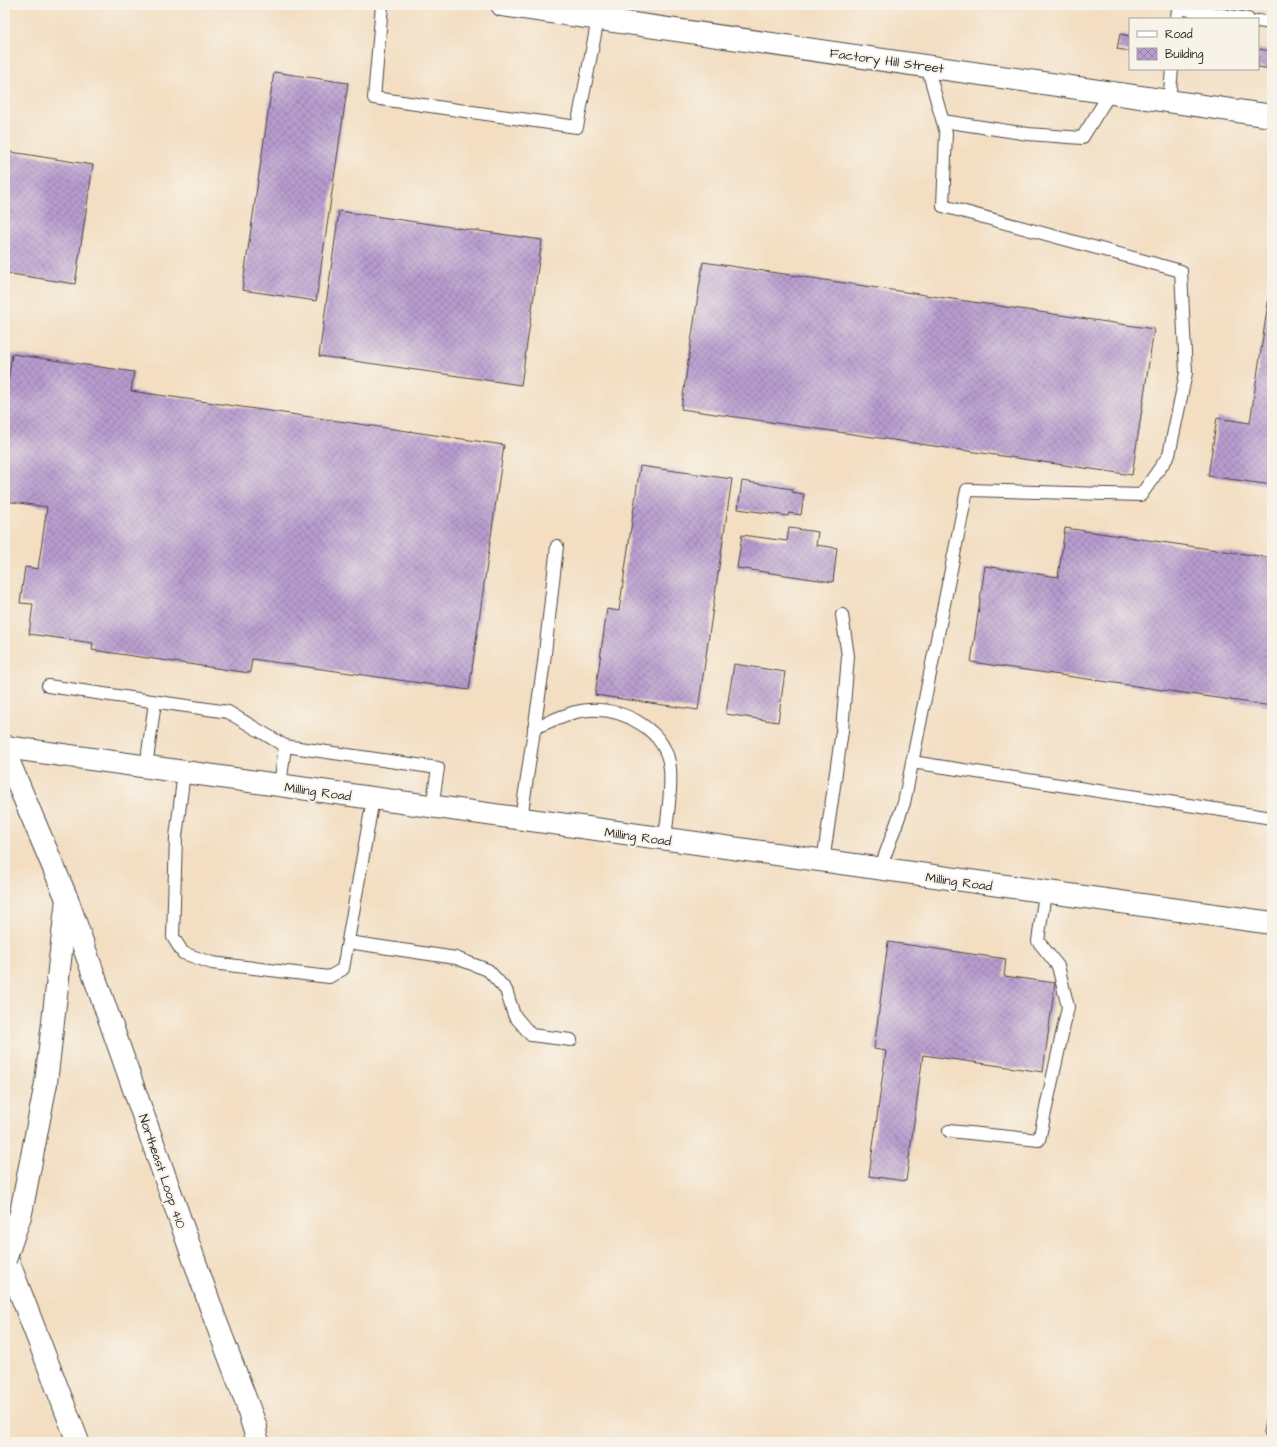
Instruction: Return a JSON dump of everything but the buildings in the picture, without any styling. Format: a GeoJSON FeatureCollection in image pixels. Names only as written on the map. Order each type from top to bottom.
{"type":"FeatureCollection","features":[{"type":"Feature","properties":{"kind":"main road","name":"Factory Hill Street"},"geometry":{"type":"LineString","coordinates":[[502,5],[1272,116]]}},
{"type":"Feature","properties":{"kind":"main road","name":"Milling Road"},"geometry":{"type":"LineString","coordinates":[[5,747],[1045,893],[1272,923]]}},
{"type":"Feature","properties":{"kind":"main road","name":"Northeast Loop 410"},"geometry":{"type":"LineString","coordinates":[[5,753],[67,899],[248,1409],[262,1442]]}},
{"type":"Feature","properties":{"kind":"main road"},"geometry":{"type":"LineString","coordinates":[[5,1260],[21,1213],[46,1083],[67,899]]}},
{"type":"Feature","properties":{"kind":"main road"},"geometry":{"type":"LineString","coordinates":[[5,1253],[78,1442]]}},
{"type":"Feature","properties":{"kind":"main road"},"geometry":{"type":"LineString","coordinates":[[248,1409],[258,1442]]}},
{"type":"Feature","properties":{"kind":"lane"},"geometry":{"type":"LineString","coordinates":[[382,5],[374,98],[577,127],[598,19]]}},
{"type":"Feature","properties":{"kind":"lane"},"geometry":{"type":"LineString","coordinates":[[1177,18],[1178,8],[1242,18]]}},
{"type":"Feature","properties":{"kind":"lane"},"geometry":{"type":"LineString","coordinates":[[1259,21],[1272,23]]}},
{"type":"Feature","properties":{"kind":"lane"},"geometry":{"type":"LineString","coordinates":[[880,870],[904,803],[968,490],[1141,495],[1169,455],[1186,372],[1181,271],[943,206],[946,133],[927,66]]}},
{"type":"Feature","properties":{"kind":"lane"},"geometry":{"type":"LineString","coordinates":[[1169,102],[1172,70]]}},
{"type":"Feature","properties":{"kind":"lane"},"geometry":{"type":"LineString","coordinates":[[943,121],[1028,134],[1082,138],[1110,93]]}},
{"type":"Feature","properties":{"kind":"lane"},"geometry":{"type":"LineString","coordinates":[[522,819],[557,546]]}},
{"type":"Feature","properties":{"kind":"lane"},"geometry":{"type":"LineString","coordinates":[[824,862],[842,732],[848,656],[842,615]]}},
{"type":"Feature","properties":{"kind":"lane"},"geometry":{"type":"LineString","coordinates":[[48,686],[228,712],[285,746],[438,768],[432,807]]}},
{"type":"Feature","properties":{"kind":"lane"},"geometry":{"type":"LineString","coordinates":[[146,767],[156,702]]}},
{"type":"Feature","properties":{"kind":"lane"},"geometry":{"type":"LineString","coordinates":[[534,728],[567,714],[589,710],[613,712],[632,718],[646,727],[657,738],[666,754],[670,768],[665,839]]}},
{"type":"Feature","properties":{"kind":"lane"},"geometry":{"type":"LineString","coordinates":[[280,786],[285,746]]}},
{"type":"Feature","properties":{"kind":"lane"},"geometry":{"type":"LineString","coordinates":[[912,762],[1272,818]]}},
{"type":"Feature","properties":{"kind":"lane"},"geometry":{"type":"LineString","coordinates":[[184,772],[176,837],[173,937],[183,953],[212,963],[329,977],[344,969],[372,799]]}},
{"type":"Feature","properties":{"kind":"lane"},"geometry":{"type":"LineString","coordinates":[[949,1131],[1039,1140],[1068,1007],[1058,966],[1038,941],[1045,893]]}},
{"type":"Feature","properties":{"kind":"lane"},"geometry":{"type":"LineString","coordinates":[[348,942],[456,958],[488,970],[506,990],[514,1015],[531,1035],[571,1040]]}},
{"type":"Feature","properties":{"kind":"lane"},"geometry":{"type":"LineString","coordinates":[[1272,1419],[1270,1430],[1272,1434]]}}]}
